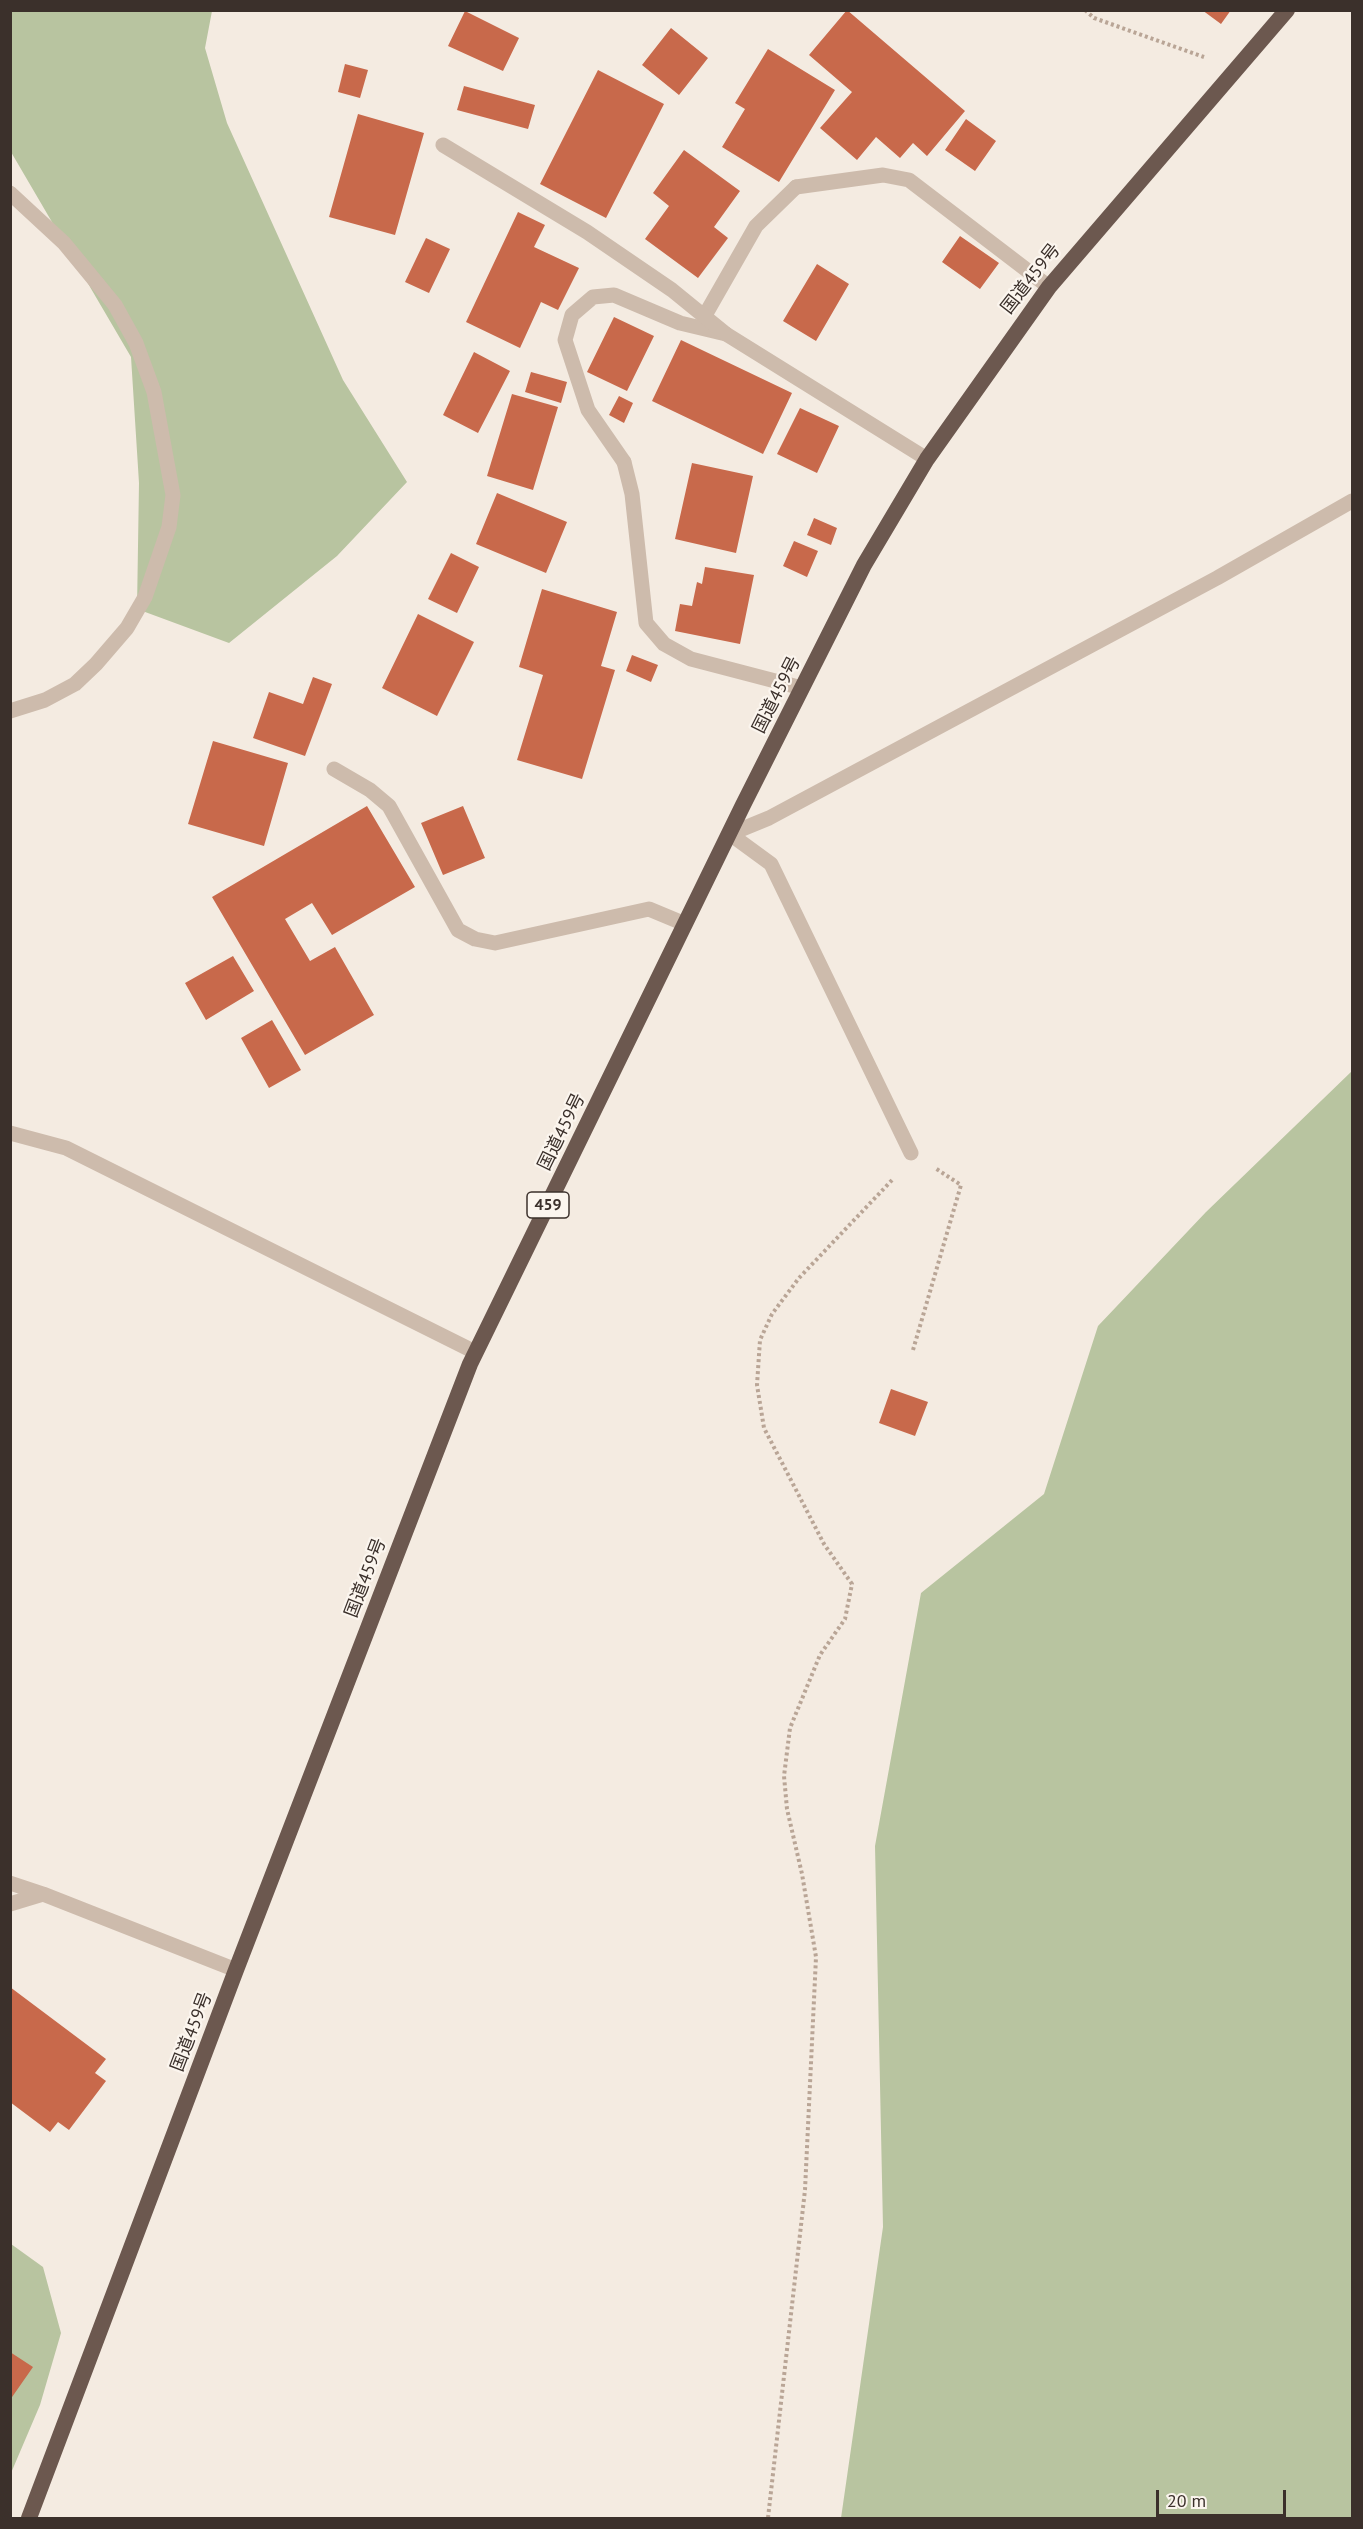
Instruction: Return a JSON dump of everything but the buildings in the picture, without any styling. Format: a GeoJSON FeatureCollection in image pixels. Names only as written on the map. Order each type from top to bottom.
{"type":"FeatureCollection","features":[{"type":"Feature","properties":{"kind":"highway","name":"国道459号"},"geometry":{"type":"LineString","coordinates":[[29,2518],[236,1970],[475,1352],[802,688],[864,565],[927,459],[1048,286],[1287,10]]}},
{"type":"Feature","properties":{"kind":"street"},"geometry":{"type":"LineString","coordinates":[[443,145],[587,232],[672,290],[726,334],[927,459]]}},
{"type":"Feature","properties":{"kind":"street"},"geometry":{"type":"LineString","coordinates":[[704,316],[756,226],[796,187],[884,175],[909,180],[1048,286]]}},
{"type":"Feature","properties":{"kind":"street"},"geometry":{"type":"LineString","coordinates":[[10,194],[64,243],[115,305],[136,343],[154,392],[173,495],[169,527],[145,597],[127,628],[75,684],[45,700],[10,711]]}},
{"type":"Feature","properties":{"kind":"street"},"geometry":{"type":"LineString","coordinates":[[726,334],[680,323],[614,295],[593,297],[572,315],[566,340],[588,410],[624,462],[632,494],[646,622],[663,644],[691,659],[802,688]]}},
{"type":"Feature","properties":{"kind":"street"},"geometry":{"type":"LineString","coordinates":[[730,834],[769,818],[1217,578],[1353,501]]}},
{"type":"Feature","properties":{"kind":"street"},"geometry":{"type":"LineString","coordinates":[[334,769],[370,790],[389,806],[458,930],[475,939],[495,943],[649,909],[685,924]]}},
{"type":"Feature","properties":{"kind":"street"},"geometry":{"type":"LineString","coordinates":[[730,834],[771,864],[911,1153]]}},
{"type":"Feature","properties":{"kind":"street"},"geometry":{"type":"LineString","coordinates":[[10,1133],[66,1148],[475,1352]]}},
{"type":"Feature","properties":{"kind":"street"},"geometry":{"type":"LineString","coordinates":[[10,1883],[236,1970]]}},
{"type":"Feature","properties":{"kind":"street"},"geometry":{"type":"LineString","coordinates":[[10,1904],[43,1894]]}},
{"type":"Feature","properties":{"kind":"path"},"geometry":{"type":"LineString","coordinates":[[1085,10],[1094,18],[1236,69]]}},
{"type":"Feature","properties":{"kind":"path"},"geometry":{"type":"LineString","coordinates":[[768,2518],[805,2190],[816,1958],[784,1776],[790,1728],[820,1655],[845,1619],[852,1584],[824,1544],[764,1428],[757,1385],[760,1340],[772,1314],[799,1278],[897,1175],[911,1153],[961,1185],[913,1350]]}},
{"type":"Feature","properties":{"kind":"green space"},"geometry":{"type":"Polygon","coordinates":[[[10,11],[212,11],[205,48],[227,123],[343,380],[407,482],[337,556],[229,643],[137,609],[139,483],[131,357],[11,152],[10,11]]]}},
{"type":"Feature","properties":{"kind":"green space"},"geometry":{"type":"Polygon","coordinates":[[[1352,1071],[1352,2518],[841,2518],[883,2227],[875,1846],[921,1593],[1044,1494],[1098,1326],[1206,1212],[1352,1071]]]}},
{"type":"Feature","properties":{"kind":"green space"},"geometry":{"type":"Polygon","coordinates":[[[11,2244],[43,2267],[61,2333],[40,2405],[11,2473],[11,2244]]]}}]}
